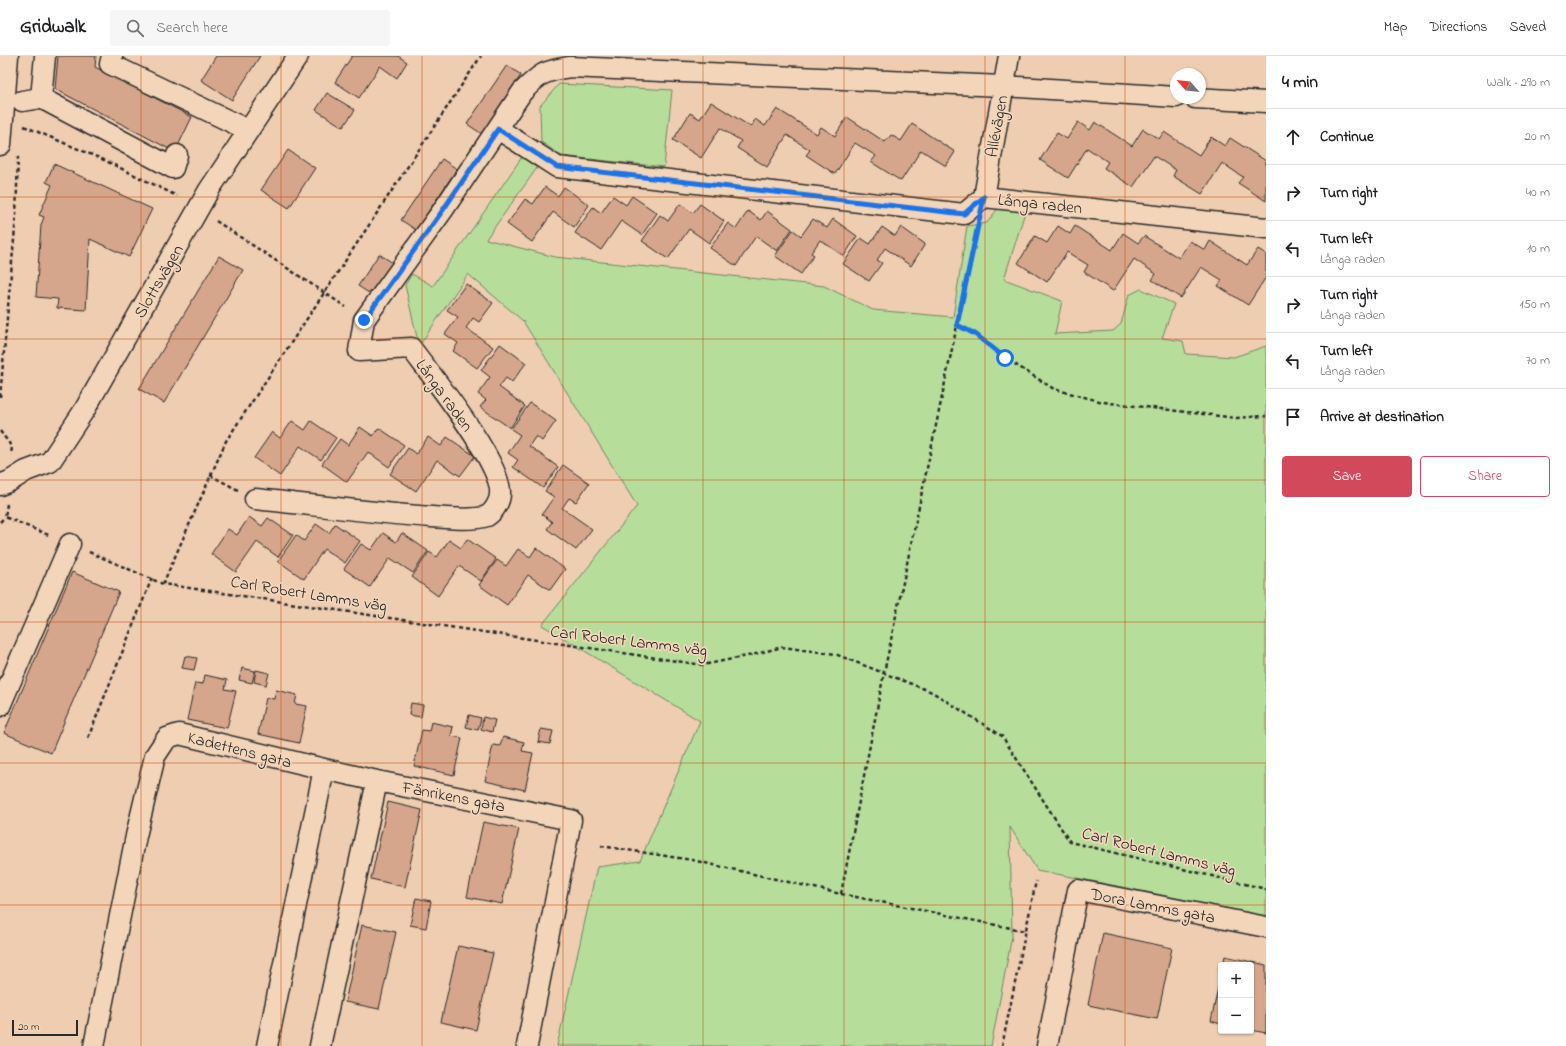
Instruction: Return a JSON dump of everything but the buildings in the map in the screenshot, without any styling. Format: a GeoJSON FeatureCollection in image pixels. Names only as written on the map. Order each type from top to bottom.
{"type":"FeatureCollection","features":[{"type":"Feature","properties":{"kind":"street"},"geometry":{"type":"LineString","coordinates":[[0,144],[7,56]]}},
{"type":"Feature","properties":{"kind":"street"},"geometry":{"type":"LineString","coordinates":[[45,56],[31,100],[173,168],[177,155]]}},
{"type":"Feature","properties":{"kind":"street"},"geometry":{"type":"LineString","coordinates":[[112,56],[110,64],[248,130]]}},
{"type":"Feature","properties":{"kind":"street","name":"Slottsvägen"},"geometry":{"type":"LineString","coordinates":[[5,483],[50,462],[85,410],[209,190],[298,56]]}},
{"type":"Feature","properties":{"kind":"street","name":"Allévägen"},"geometry":{"type":"LineString","coordinates":[[984,197],[1002,86],[1009,56]]}},
{"type":"Feature","properties":{"kind":"street","name":"Långa raden"},"geometry":{"type":"LineString","coordinates":[[255,499],[386,514],[466,519],[487,516],[499,503],[501,493],[497,474],[463,418],[411,348],[359,351],[364,320],[443,210],[522,92],[537,77],[551,70],[570,67],[1002,86],[1170,97]]}},
{"type":"Feature","properties":{"kind":"street"},"geometry":{"type":"LineString","coordinates":[[1206,99],[1266,102]]}},
{"type":"Feature","properties":{"kind":"street","name":"Långa raden"},"geometry":{"type":"LineString","coordinates":[[498,129],[557,167],[964,214],[984,197],[1266,228]]}},
{"type":"Feature","properties":{"kind":"street"},"geometry":{"type":"LineString","coordinates":[[0,706],[70,544]]}},
{"type":"Feature","properties":{"kind":"street","name":"Kadettens gata"},"geometry":{"type":"LineString","coordinates":[[94,1046],[137,829],[155,756],[167,738],[179,734],[377,781]]}},
{"type":"Feature","properties":{"kind":"street"},"geometry":{"type":"LineString","coordinates":[[268,1046],[324,769]]}},
{"type":"Feature","properties":{"kind":"street"},"geometry":{"type":"LineString","coordinates":[[320,1046],[377,781]]}},
{"type":"Feature","properties":{"kind":"street","name":"Fänrikens gata"},"geometry":{"type":"LineString","coordinates":[[377,781],[571,820],[527,1046]]}},
{"type":"Feature","properties":{"kind":"street","name":"Dora Lamms gata"},"geometry":{"type":"LineString","coordinates":[[1046,1046],[1078,890],[1266,927]]}},
{"type":"Feature","properties":{"kind":"path"},"geometry":{"type":"LineString","coordinates":[[163,584],[226,441],[481,56]]}},
{"type":"Feature","properties":{"kind":"path"},"geometry":{"type":"LineString","coordinates":[[31,100],[20,124],[104,160],[177,196]]}},
{"type":"Feature","properties":{"kind":"path"},"geometry":{"type":"LineString","coordinates":[[0,397],[16,217],[18,155]]}},
{"type":"Feature","properties":{"kind":"path"},"geometry":{"type":"LineString","coordinates":[[841,894],[884,673],[984,197]]}},
{"type":"Feature","properties":{"kind":"path"},"geometry":{"type":"LineString","coordinates":[[213,219],[364,320]]}},
{"type":"Feature","properties":{"kind":"path"},"geometry":{"type":"LineString","coordinates":[[957,325],[975,334],[1005,358],[1054,389],[1111,403],[1236,418],[1266,416]]}},
{"type":"Feature","properties":{"kind":"path"},"geometry":{"type":"LineString","coordinates":[[0,431],[12,447]]}},
{"type":"Feature","properties":{"kind":"path"},"geometry":{"type":"LineString","coordinates":[[210,475],[255,499]]}},
{"type":"Feature","properties":{"kind":"path"},"geometry":{"type":"LineString","coordinates":[[0,522],[5,517],[5,483]]}},
{"type":"Feature","properties":{"kind":"path","name":"Carl Robert Lamms väg"},"geometry":{"type":"LineString","coordinates":[[5,517],[152,578],[163,584],[703,665],[782,647],[835,654],[932,692],[1002,736],[1070,842],[1266,889]]}},
{"type":"Feature","properties":{"kind":"path"},"geometry":{"type":"LineString","coordinates":[[88,738],[152,578]]}},
{"type":"Feature","properties":{"kind":"path"},"geometry":{"type":"LineString","coordinates":[[601,846],[692,860],[841,894],[1026,931]]}},
{"type":"Feature","properties":{"kind":"path"},"geometry":{"type":"LineString","coordinates":[[1002,1046],[1036,881]]}},
{"type":"Feature","properties":{"kind":"green space"},"geometry":{"type":"Polygon","coordinates":[[[559,84],[672,90],[664,167],[562,156],[541,142],[540,106],[559,84]]]}},
{"type":"Feature","properties":{"kind":"green space"},"geometry":{"type":"Polygon","coordinates":[[[522,157],[537,168],[486,239],[555,257],[824,286],[873,310],[953,317],[967,226],[987,223],[999,207],[1026,209],[1004,279],[1062,301],[1055,334],[1113,331],[1121,324],[1129,295],[1141,289],[1174,304],[1162,338],[1183,341],[1186,354],[1234,357],[1266,346],[1266,916],[1037,870],[1010,827],[1012,936],[991,1046],[557,1046],[597,867],[640,861],[700,721],[542,625],[637,506],[523,321],[468,274],[419,346],[405,285],[412,274],[433,286],[522,157]]]}},
{"type":"Feature","properties":{"kind":"route"},"geometry":{"type":"LineString","coordinates":[[364,320],[443,210],[498,129],[557,167],[964,214],[984,197],[957,325],[975,334],[1005,358]]}}]}
